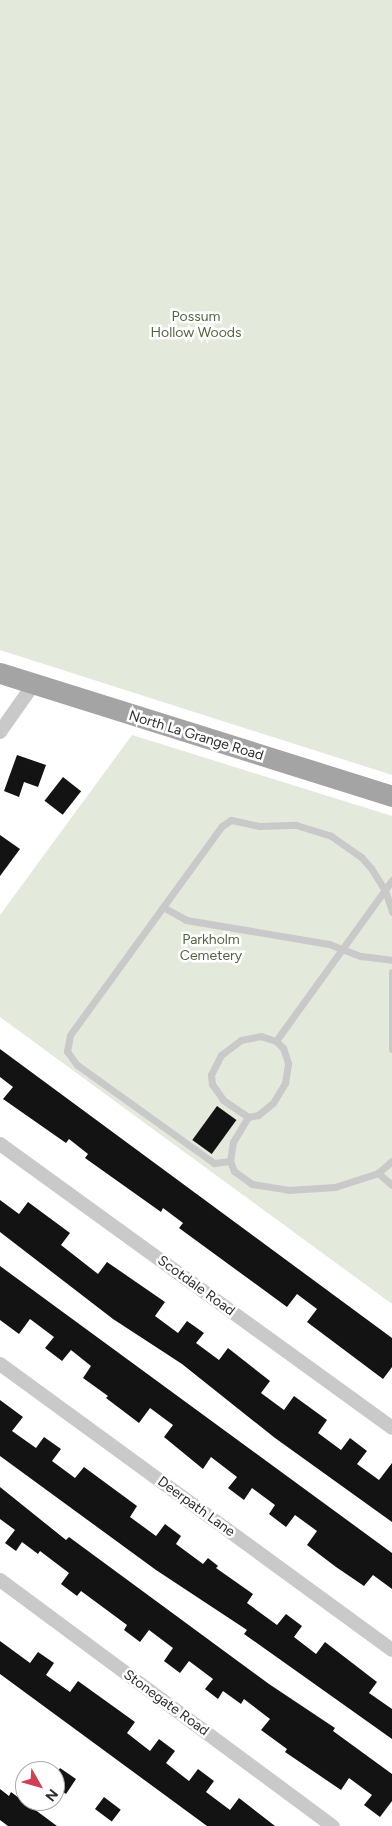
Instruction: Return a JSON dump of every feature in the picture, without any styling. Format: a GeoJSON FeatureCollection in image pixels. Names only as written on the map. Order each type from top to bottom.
{"type":"FeatureCollection","features":[{"type":"Feature","properties":{"kind":"main road","name":"North La Grange Road"},"geometry":{"type":"LineString","coordinates":[[0,673],[33,685],[392,796]]}},
{"type":"Feature","properties":{"kind":"street"},"geometry":{"type":"LineString","coordinates":[[0,732],[33,685]]}},
{"type":"Feature","properties":{"kind":"street","name":"Scotdale Road"},"geometry":{"type":"LineString","coordinates":[[0,1144],[392,1428]]}},
{"type":"Feature","properties":{"kind":"street","name":"Deerpath Lane"},"geometry":{"type":"LineString","coordinates":[[0,1364],[392,1650]]}},
{"type":"Feature","properties":{"kind":"street","name":"Stonegate Road"},"geometry":{"type":"LineString","coordinates":[[0,1580],[333,1826]]}},
{"type":"Feature","properties":{"kind":"lane"},"geometry":{"type":"LineString","coordinates":[[230,1161],[214,1163],[77,1065],[67,1051],[70,1035],[222,826],[231,820],[259,826],[296,825],[330,836],[361,857],[385,890],[392,912]]}},
{"type":"Feature","properties":{"kind":"lane"},"geometry":{"type":"LineString","coordinates":[[276,1041],[392,880]]}},
{"type":"Feature","properties":{"kind":"lane"},"geometry":{"type":"LineString","coordinates":[[163,907],[186,920],[297,938],[342,950],[392,960]]}},
{"type":"Feature","properties":{"kind":"lane"},"geometry":{"type":"LineString","coordinates":[[392,972],[392,1049]]}},
{"type":"Feature","properties":{"kind":"lane"},"geometry":{"type":"LineString","coordinates":[[248,1117],[217,1092],[212,1084],[214,1066],[226,1051],[241,1040],[261,1036],[276,1041],[284,1048],[288,1063],[285,1083],[273,1103],[258,1115],[248,1117],[233,1142],[230,1161],[242,1178],[266,1189],[311,1190],[335,1187],[378,1173],[392,1161]]}},
{"type":"Feature","properties":{"kind":"lane"},"geometry":{"type":"LineString","coordinates":[[378,1173],[392,1185]]}},
{"type":"Feature","properties":{"kind":"green space","name":"Possum Hollow Woods"},"geometry":{"type":"Polygon","coordinates":[[[0,0],[392,0],[392,775],[0,650],[0,0]]]}},
{"type":"Feature","properties":{"kind":"green space","name":"Parkholm Cemetery"},"geometry":{"type":"Polygon","coordinates":[[[132,735],[392,816],[392,1304],[0,1017],[0,915],[132,735]]]}},
{"type":"Feature","properties":{"kind":"building"},"geometry":{"type":"Polygon","coordinates":[[[17,755],[46,765],[38,787],[24,782],[19,797],[4,791],[17,755]]]}},
{"type":"Feature","properties":{"kind":"building"},"geometry":{"type":"Polygon","coordinates":[[[63,777],[81,791],[63,815],[45,801],[63,777]]]}},
{"type":"Feature","properties":{"kind":"building"},"geometry":{"type":"Polygon","coordinates":[[[0,835],[20,849],[0,876],[0,835]]]}},
{"type":"Feature","properties":{"kind":"building"},"geometry":{"type":"Polygon","coordinates":[[[0,1049],[392,1338],[392,1367],[383,1379],[307,1322],[317,1309],[297,1294],[287,1307],[179,1228],[183,1223],[163,1208],[161,1212],[85,1158],[88,1154],[69,1139],[66,1143],[3,1099],[13,1087],[0,1077],[0,1049]]]}},
{"type":"Feature","properties":{"kind":"building"},"geometry":{"type":"Polygon","coordinates":[[[217,1106],[236,1120],[212,1154],[192,1140],[217,1106]]]}},
{"type":"Feature","properties":{"kind":"building"},"geometry":{"type":"Polygon","coordinates":[[[0,1200],[19,1214],[28,1202],[70,1233],[61,1245],[98,1274],[107,1262],[165,1302],[155,1316],[178,1333],[187,1321],[204,1333],[196,1343],[219,1360],[228,1348],[270,1381],[261,1393],[284,1410],[294,1396],[327,1420],[318,1433],[341,1450],[350,1438],[367,1451],[357,1464],[379,1480],[392,1463],[392,1522],[275,1438],[182,1364],[113,1319],[0,1232],[0,1200]]]}},
{"type":"Feature","properties":{"kind":"building"},"geometry":{"type":"Polygon","coordinates":[[[0,1266],[392,1553],[392,1589],[373,1575],[364,1586],[336,1567],[307,1545],[317,1531],[295,1515],[286,1527],[269,1514],[275,1505],[252,1488],[244,1500],[228,1488],[237,1477],[211,1457],[203,1469],[164,1437],[173,1425],[150,1408],[139,1423],[106,1398],[108,1396],[83,1378],[91,1366],[71,1350],[62,1361],[45,1348],[54,1337],[30,1319],[19,1334],[0,1320],[0,1266]]]}},
{"type":"Feature","properties":{"kind":"building"},"geometry":{"type":"Polygon","coordinates":[[[0,1400],[23,1417],[12,1431],[36,1448],[44,1437],[61,1449],[52,1461],[75,1478],[84,1467],[137,1506],[130,1517],[156,1536],[165,1524],[181,1536],[176,1544],[203,1564],[208,1558],[218,1566],[216,1568],[253,1594],[247,1603],[277,1625],[286,1614],[302,1626],[294,1637],[316,1654],[325,1642],[377,1682],[369,1693],[392,1709],[392,1739],[244,1634],[247,1630],[156,1570],[0,1456],[0,1400]]]}},
{"type":"Feature","properties":{"kind":"building"},"geometry":{"type":"Polygon","coordinates":[[[0,1487],[66,1540],[69,1537],[269,1684],[335,1728],[333,1731],[392,1774],[392,1801],[380,1817],[364,1805],[372,1795],[349,1778],[341,1790],[285,1752],[287,1749],[261,1730],[270,1719],[244,1699],[241,1704],[223,1691],[218,1699],[205,1689],[213,1679],[189,1661],[180,1673],[164,1661],[173,1648],[149,1630],[140,1642],[124,1630],[127,1625],[81,1591],[77,1596],[61,1584],[69,1573],[40,1551],[38,1554],[22,1542],[16,1551],[5,1543],[15,1530],[0,1519],[0,1487]]]}},
{"type":"Feature","properties":{"kind":"building"},"geometry":{"type":"Polygon","coordinates":[[[0,1641],[30,1663],[38,1652],[54,1663],[46,1675],[70,1692],[78,1681],[135,1722],[127,1733],[150,1751],[159,1739],[175,1751],[166,1763],[189,1781],[198,1769],[214,1781],[206,1792],[230,1810],[239,1798],[275,1826],[207,1826],[0,1674],[0,1641]]]}},
{"type":"Feature","properties":{"kind":"building"},"geometry":{"type":"Polygon","coordinates":[[[65,1771],[76,1779],[65,1793],[65,1771]]]}},
{"type":"Feature","properties":{"kind":"building"},"geometry":{"type":"Polygon","coordinates":[[[0,1789],[9,1796],[11,1792],[15,1795],[15,1811],[37,1811],[57,1826],[8,1826],[0,1820],[0,1789]]]}},
{"type":"Feature","properties":{"kind":"building"},"geometry":{"type":"Polygon","coordinates":[[[104,1797],[121,1810],[112,1822],[95,1809],[104,1797]]]}}]}
